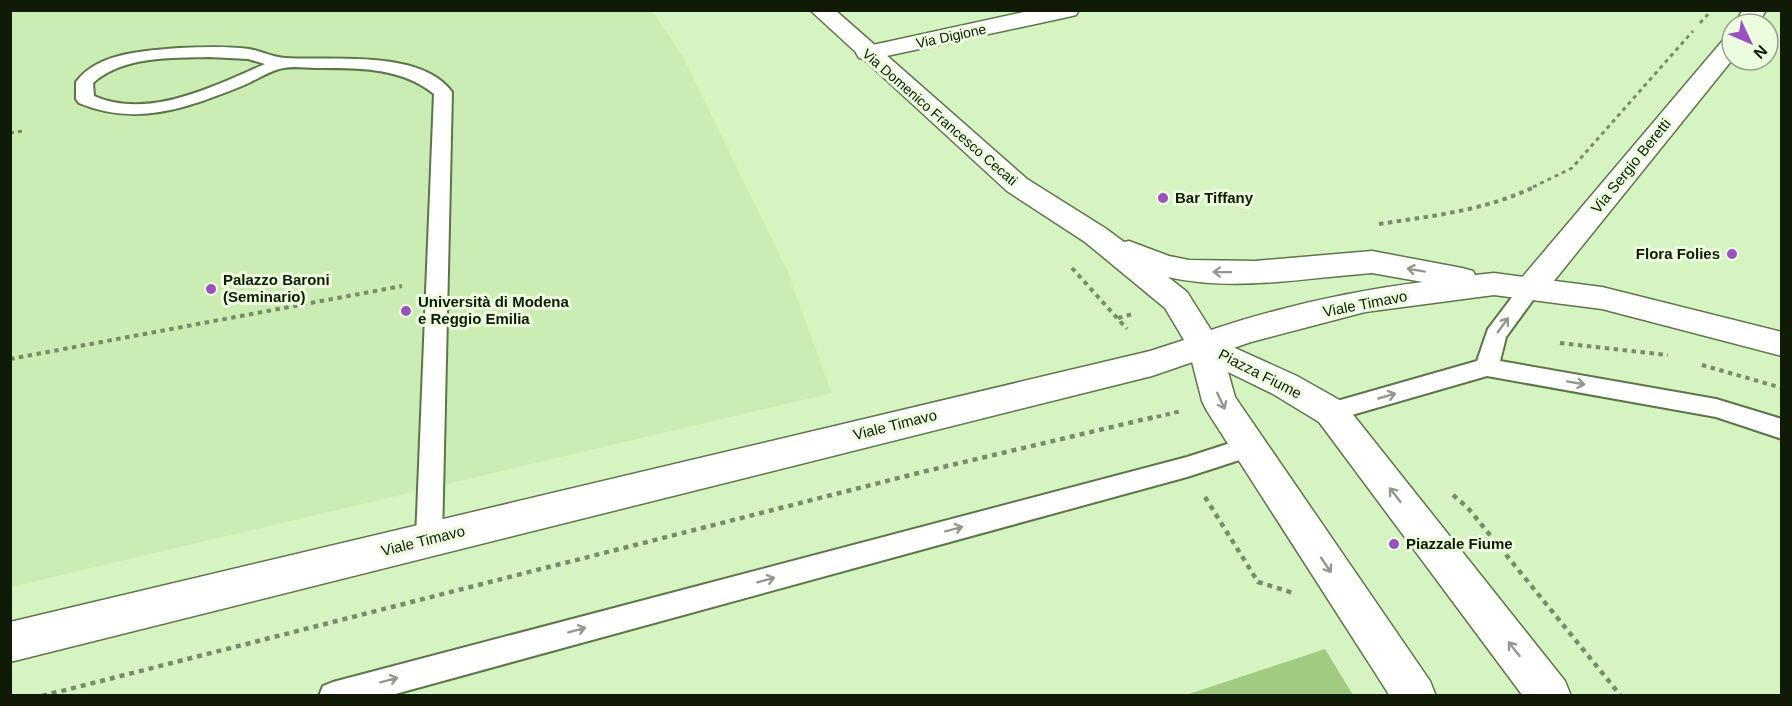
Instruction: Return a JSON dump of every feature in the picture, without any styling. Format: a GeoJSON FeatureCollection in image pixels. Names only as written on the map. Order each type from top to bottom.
{"type":"FeatureCollection","features":[{"type":"Feature","properties":{"kind":"street","name":"Via Domenico Francesco Cecati"},"geometry":{"type":"LineString","coordinates":[[821,10],[1017,185],[1095,235],[1204,346]]}},
{"type":"Feature","properties":{"kind":"street","name":"Via Digione"},"geometry":{"type":"LineString","coordinates":[[868,53],[1068,10]]}},
{"type":"Feature","properties":{"kind":"street","name":"Via Sergio Beretti"},"geometry":{"type":"LineString","coordinates":[[1530,289],[1720,59]]}},
{"type":"Feature","properties":{"kind":"street"},"geometry":{"type":"LineString","coordinates":[[1095,235],[1162,265],[1189,271],[1255,272],[1372,262],[1494,284]]}},
{"type":"Feature","properties":{"kind":"street","name":"Viale Timavo"},"geometry":{"type":"LineString","coordinates":[[10,642],[1152,363],[1246,332],[1365,301],[1494,284],[1602,298],[1782,344]]}},
{"type":"Feature","properties":{"kind":"street","name":"Piazza Fiume"},"geometry":{"type":"LineString","coordinates":[[1204,346],[1219,401],[1415,696]]}},
{"type":"Feature","properties":{"kind":"street","name":"Piazza Fiume"},"geometry":{"type":"LineString","coordinates":[[1204,346],[1285,385],[1331,412],[1550,696]]}},
{"type":"Feature","properties":{"kind":"lane"},"geometry":{"type":"LineString","coordinates":[[281,63],[209,92],[136,110],[122,111],[100,106],[85,99],[82,92],[85,82],[108,65],[150,56],[224,52],[249,54],[281,63],[355,64],[398,70],[425,78],[443,92],[435,280],[429,539]]}},
{"type":"Feature","properties":{"kind":"lane"},"geometry":{"type":"LineString","coordinates":[[1486,367],[1496,335],[1530,289]]}},
{"type":"Feature","properties":{"kind":"lane"},"geometry":{"type":"LineString","coordinates":[[1331,412],[1486,367],[1716,408],[1782,429]]}},
{"type":"Feature","properties":{"kind":"lane"},"geometry":{"type":"LineString","coordinates":[[333,696],[1187,467],[1249,447]]}},
{"type":"Feature","properties":{"kind":"path"},"geometry":{"type":"LineString","coordinates":[[1371,226],[1439,215],[1510,198],[1572,168],[1711,10]]}},
{"type":"Feature","properties":{"kind":"path"},"geometry":{"type":"LineString","coordinates":[[10,133],[23,131]]}},
{"type":"Feature","properties":{"kind":"path"},"geometry":{"type":"LineString","coordinates":[[10,359],[435,280]]}},
{"type":"Feature","properties":{"kind":"path"},"geometry":{"type":"LineString","coordinates":[[42,696],[922,472],[1219,401]]}},
{"type":"Feature","properties":{"kind":"path"},"geometry":{"type":"LineString","coordinates":[[1187,467],[1257,582],[1297,594]]}},
{"type":"Feature","properties":{"kind":"shaded area","name":"Università di Modena e Reggio Emilia"},"geometry":{"type":"Polygon","coordinates":[[[10,11],[652,11],[684,59],[786,268],[832,393],[11,587],[10,11]]]}},
{"type":"Feature","properties":{"kind":"shaded area"},"geometry":{"type":"Polygon","coordinates":[[[1325,649],[1353,695],[1186,695],[1325,649]]]}},
{"type":"Feature","properties":{"kind":"place","name":"Bar Tiffany"},"geometry":{"type":"Point","coordinates":[1163,198]}},
{"type":"Feature","properties":{"kind":"place","name":"Flora Folies"},"geometry":{"type":"Point","coordinates":[1732,254]}},
{"type":"Feature","properties":{"kind":"place","name":"Palazzo Baroni (Seminario)"},"geometry":{"type":"Point","coordinates":[211,289]}},
{"type":"Feature","properties":{"kind":"place","name":"Università di Modena e Reggio Emilia"},"geometry":{"type":"Point","coordinates":[406,311]}},
{"type":"Feature","properties":{"kind":"place","name":"Piazzale Fiume"},"geometry":{"type":"Point","coordinates":[1394,544]}}]}
